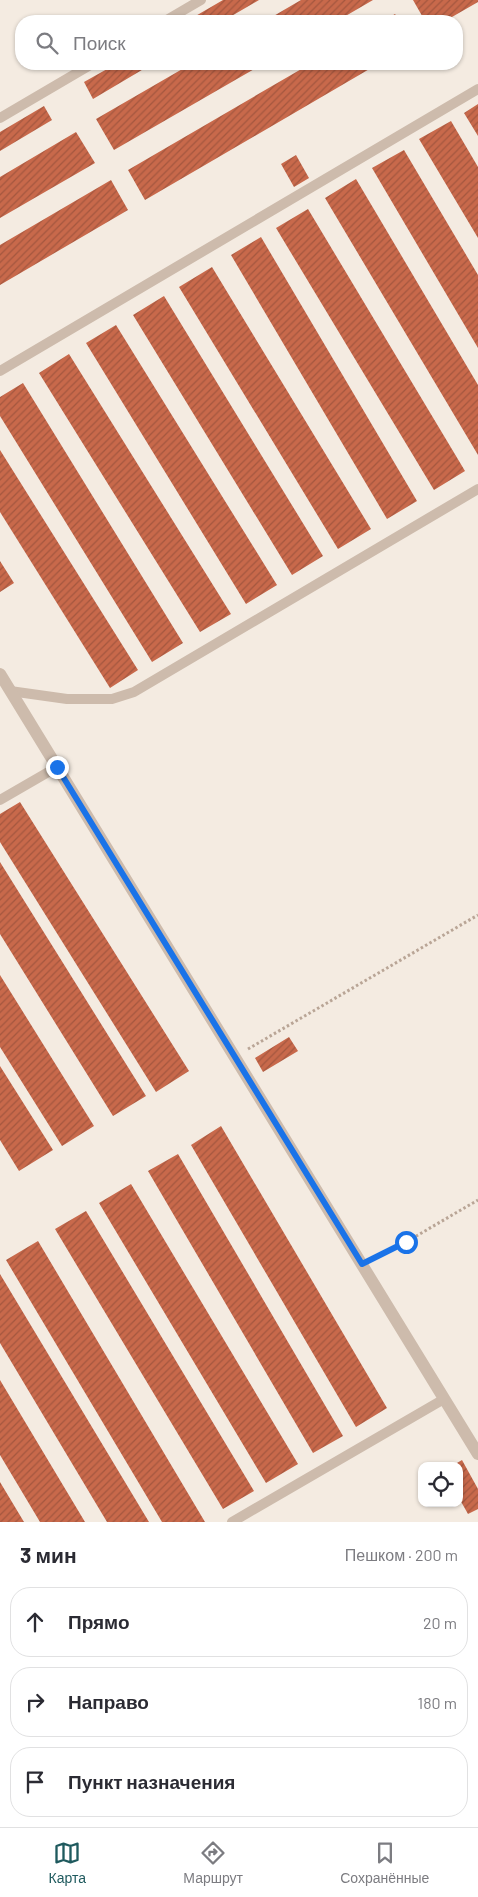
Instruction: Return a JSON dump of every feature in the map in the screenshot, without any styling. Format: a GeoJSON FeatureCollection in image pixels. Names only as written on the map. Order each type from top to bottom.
{"type":"FeatureCollection","features":[{"type":"Feature","properties":{"kind":"street"},"geometry":{"type":"LineString","coordinates":[[0,674],[478,1454]]}},
{"type":"Feature","properties":{"kind":"lane"},"geometry":{"type":"LineString","coordinates":[[175,15],[201,0]]}},
{"type":"Feature","properties":{"kind":"lane"},"geometry":{"type":"LineString","coordinates":[[0,118],[82,70]]}},
{"type":"Feature","properties":{"kind":"lane"},"geometry":{"type":"LineString","coordinates":[[0,370],[478,89]]}},
{"type":"Feature","properties":{"kind":"lane"},"geometry":{"type":"LineString","coordinates":[[10,691],[67,699],[112,699],[134,692],[478,489]]}},
{"type":"Feature","properties":{"kind":"lane"},"geometry":{"type":"LineString","coordinates":[[0,800],[57,767]]}},
{"type":"Feature","properties":{"kind":"lane"},"geometry":{"type":"LineString","coordinates":[[232,1522],[444,1399]]}},
{"type":"Feature","properties":{"kind":"path"},"geometry":{"type":"LineString","coordinates":[[235,1056],[478,915]]}},
{"type":"Feature","properties":{"kind":"path"},"geometry":{"type":"LineString","coordinates":[[362,1264],[406,1242],[478,1200]]}},
{"type":"Feature","properties":{"kind":"building"},"geometry":{"type":"Polygon","coordinates":[[[223,0],[259,0],[233,15],[197,15],[223,0]]]}},
{"type":"Feature","properties":{"kind":"building"},"geometry":{"type":"Polygon","coordinates":[[[301,0],[373,0],[347,15],[275,15],[301,0]]]}},
{"type":"Feature","properties":{"kind":"building"},"geometry":{"type":"Polygon","coordinates":[[[413,0],[478,0],[478,2],[455,15],[422,15],[413,0]]]}},
{"type":"Feature","properties":{"kind":"building"},"geometry":{"type":"Polygon","coordinates":[[[105,70],[142,70],[93,99],[84,82],[105,70]]]}},
{"type":"Feature","properties":{"kind":"building"},"geometry":{"type":"Polygon","coordinates":[[[181,70],[253,70],[114,150],[96,119],[181,70]]]}},
{"type":"Feature","properties":{"kind":"building"},"geometry":{"type":"Polygon","coordinates":[[[300,70],[368,70],[145,200],[128,170],[300,70]]]}},
{"type":"Feature","properties":{"kind":"building"},"geometry":{"type":"Polygon","coordinates":[[[478,104],[478,136],[464,113],[478,104]]]}},
{"type":"Feature","properties":{"kind":"building"},"geometry":{"type":"Polygon","coordinates":[[[44,106],[52,120],[0,151],[0,132],[44,106]]]}},
{"type":"Feature","properties":{"kind":"building"},"geometry":{"type":"Polygon","coordinates":[[[451,121],[478,167],[478,238],[419,139],[451,121]]]}},
{"type":"Feature","properties":{"kind":"building"},"geometry":{"type":"Polygon","coordinates":[[[76,132],[95,163],[0,218],[0,177],[76,132]]]}},
{"type":"Feature","properties":{"kind":"building"},"geometry":{"type":"Polygon","coordinates":[[[404,150],[478,275],[478,348],[372,168],[404,150]]]}},
{"type":"Feature","properties":{"kind":"building"},"geometry":{"type":"Polygon","coordinates":[[[296,155],[309,178],[294,187],[281,164],[296,155]]]}},
{"type":"Feature","properties":{"kind":"building"},"geometry":{"type":"Polygon","coordinates":[[[356,179],[478,385],[478,455],[325,198],[356,179]]]}},
{"type":"Feature","properties":{"kind":"building"},"geometry":{"type":"Polygon","coordinates":[[[111,180],[128,210],[0,285],[0,245],[111,180]]]}},
{"type":"Feature","properties":{"kind":"building"},"geometry":{"type":"Polygon","coordinates":[[[308,209],[465,471],[434,490],[276,228],[308,209]]]}},
{"type":"Feature","properties":{"kind":"building"},"geometry":{"type":"Polygon","coordinates":[[[261,237],[417,501],[387,519],[231,255],[261,237]]]}},
{"type":"Feature","properties":{"kind":"building"},"geometry":{"type":"Polygon","coordinates":[[[212,267],[371,529],[338,549],[179,287],[212,267]]]}},
{"type":"Feature","properties":{"kind":"building"},"geometry":{"type":"Polygon","coordinates":[[[164,296],[323,556],[292,575],[133,315],[164,296]]]}},
{"type":"Feature","properties":{"kind":"building"},"geometry":{"type":"Polygon","coordinates":[[[116,325],[277,585],[246,604],[86,343],[116,325]]]}},
{"type":"Feature","properties":{"kind":"building"},"geometry":{"type":"Polygon","coordinates":[[[69,354],[231,614],[200,632],[39,373],[69,354]]]}},
{"type":"Feature","properties":{"kind":"building"},"geometry":{"type":"Polygon","coordinates":[[[23,383],[183,643],[152,662],[0,416],[0,397],[23,383]]]}},
{"type":"Feature","properties":{"kind":"building"},"geometry":{"type":"Polygon","coordinates":[[[0,450],[138,670],[110,688],[0,512],[0,450]]]}},
{"type":"Feature","properties":{"kind":"building"},"geometry":{"type":"Polygon","coordinates":[[[0,561],[14,583],[0,592],[0,561]]]}},
{"type":"Feature","properties":{"kind":"building"},"geometry":{"type":"Polygon","coordinates":[[[20,802],[189,1071],[156,1092],[0,842],[0,814],[20,802]]]}},
{"type":"Feature","properties":{"kind":"building"},"geometry":{"type":"Polygon","coordinates":[[[0,862],[146,1096],[113,1116],[0,934],[0,862]]]}},
{"type":"Feature","properties":{"kind":"building"},"geometry":{"type":"Polygon","coordinates":[[[0,975],[94,1126],[62,1146],[0,1047],[0,975]]]}},
{"type":"Feature","properties":{"kind":"building"},"geometry":{"type":"Polygon","coordinates":[[[289,1037],[298,1051],[263,1072],[255,1058],[289,1037]]]}},
{"type":"Feature","properties":{"kind":"building"},"geometry":{"type":"Polygon","coordinates":[[[0,1066],[53,1150],[19,1171],[0,1140],[0,1066]]]}},
{"type":"Feature","properties":{"kind":"building"},"geometry":{"type":"Polygon","coordinates":[[[221,1126],[387,1408],[356,1427],[191,1145],[221,1126]]]}},
{"type":"Feature","properties":{"kind":"building"},"geometry":{"type":"Polygon","coordinates":[[[178,1154],[343,1436],[313,1453],[148,1171],[178,1154]]]}},
{"type":"Feature","properties":{"kind":"building"},"geometry":{"type":"Polygon","coordinates":[[[131,1184],[298,1464],[266,1483],[99,1203],[131,1184]]]}},
{"type":"Feature","properties":{"kind":"building"},"geometry":{"type":"Polygon","coordinates":[[[86,1211],[254,1491],[223,1509],[55,1229],[86,1211]]]}},
{"type":"Feature","properties":{"kind":"building"},"geometry":{"type":"Polygon","coordinates":[[[38,1241],[205,1522],[162,1522],[6,1260],[38,1241]]]}},
{"type":"Feature","properties":{"kind":"building"},"geometry":{"type":"Polygon","coordinates":[[[0,1274],[149,1522],[107,1522],[0,1343],[0,1274]]]}},
{"type":"Feature","properties":{"kind":"building"},"geometry":{"type":"Polygon","coordinates":[[[0,1380],[85,1522],[40,1522],[0,1455],[0,1380]]]}},
{"type":"Feature","properties":{"kind":"building"},"geometry":{"type":"Polygon","coordinates":[[[462,1460],[478,1489],[478,1509],[468,1514],[463,1505],[463,1462],[459,1462],[462,1460]]]}},
{"type":"Feature","properties":{"kind":"building"},"geometry":{"type":"Polygon","coordinates":[[[0,1482],[24,1522],[0,1522],[0,1482]]]}},
{"type":"Feature","properties":{"kind":"route"},"geometry":{"type":"LineString","coordinates":[[57,767],[362,1264],[406,1242]]}}]}
